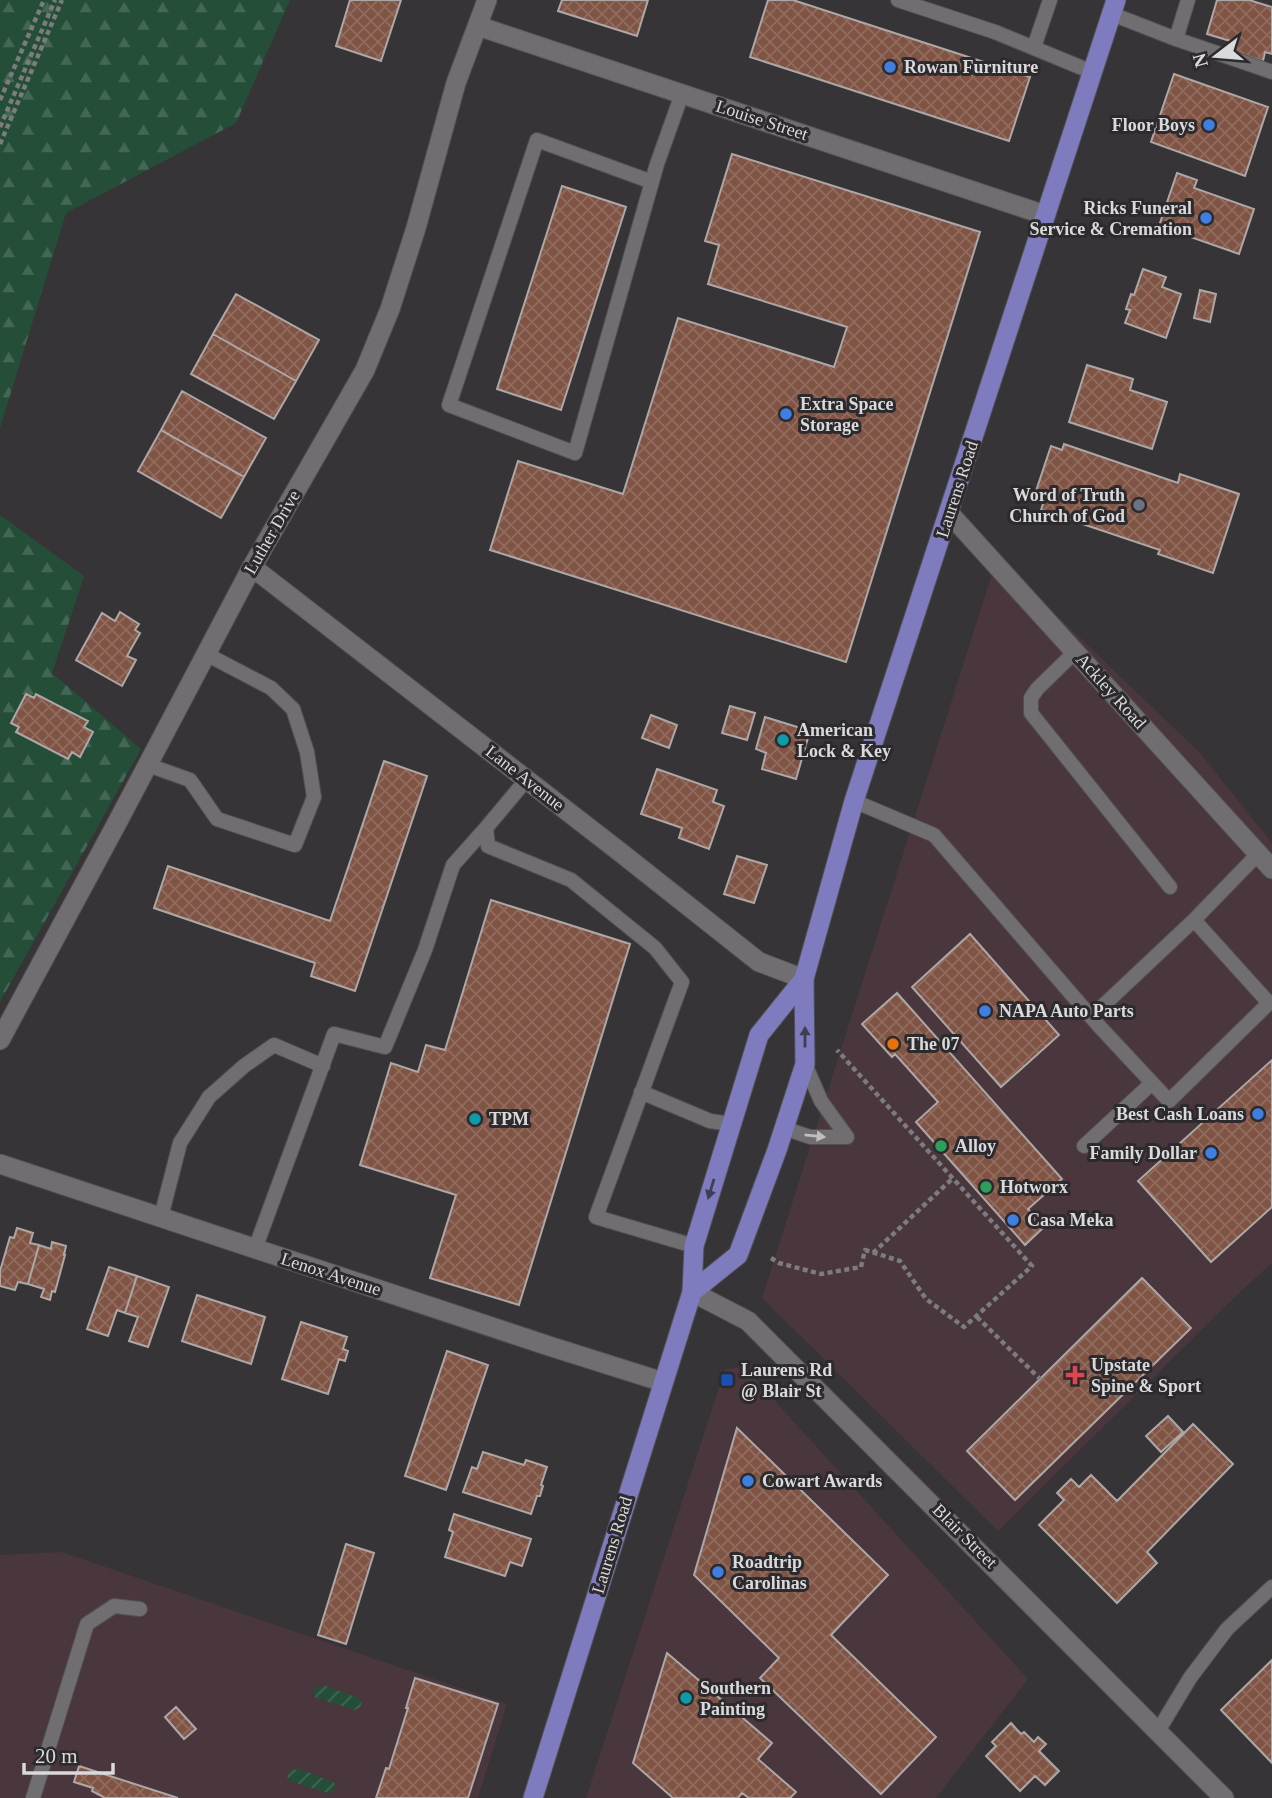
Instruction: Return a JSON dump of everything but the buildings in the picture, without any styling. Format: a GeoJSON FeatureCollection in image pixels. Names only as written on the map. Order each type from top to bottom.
{"type":"FeatureCollection","features":[{"type":"Feature","properties":{"kind":"main road","name":"Laurens Road"},"geometry":{"type":"LineString","coordinates":[[692,1292],[738,1255],[778,1150],[805,1064],[804,979],[855,801],[1114,7]]}},
{"type":"Feature","properties":{"kind":"main road","name":"Laurens Road"},"geometry":{"type":"LineString","coordinates":[[533,1798],[692,1292],[694,1246],[759,1035],[804,979]]}},
{"type":"Feature","properties":{"kind":"street","name":"Luther Drive"},"geometry":{"type":"LineString","coordinates":[[0,1040],[252,567],[365,370],[390,309],[413,240],[456,83],[487,0]]}},
{"type":"Feature","properties":{"kind":"street","name":"Louise Street"},"geometry":{"type":"LineString","coordinates":[[478,26],[1045,215]]}},
{"type":"Feature","properties":{"kind":"street","name":"Ackley Road"},"geometry":{"type":"LineString","coordinates":[[949,513],[1272,869]]}},
{"type":"Feature","properties":{"kind":"street","name":"Lane Avenue"},"geometry":{"type":"LineString","coordinates":[[252,567],[759,962],[804,979]]}},
{"type":"Feature","properties":{"kind":"street","name":"Lenox Avenue"},"geometry":{"type":"LineString","coordinates":[[0,1164],[663,1382]]}},
{"type":"Feature","properties":{"kind":"street","name":"Blair Street"},"geometry":{"type":"LineString","coordinates":[[692,1292],[748,1321],[1224,1798]]}},
{"type":"Feature","properties":{"kind":"lane"},"geometry":{"type":"LineString","coordinates":[[898,0],[995,32],[1093,72]]}},
{"type":"Feature","properties":{"kind":"lane"},"geometry":{"type":"LineString","coordinates":[[1034,47],[1050,0]]}},
{"type":"Feature","properties":{"kind":"lane"},"geometry":{"type":"LineString","coordinates":[[1175,39],[1188,0]]}},
{"type":"Feature","properties":{"kind":"lane"},"geometry":{"type":"LineString","coordinates":[[1114,7],[1175,39],[1272,72]]}},
{"type":"Feature","properties":{"kind":"lane"},"geometry":{"type":"LineString","coordinates":[[652,182],[537,140],[449,405],[575,453],[652,182],[682,94]]}},
{"type":"Feature","properties":{"kind":"lane"},"geometry":{"type":"LineString","coordinates":[[1075,652],[1037,689],[1031,698],[1031,713],[1170,887]]}},
{"type":"Feature","properties":{"kind":"lane"},"geometry":{"type":"LineString","coordinates":[[148,765],[190,780],[218,819],[295,845],[314,797],[307,751],[293,709],[271,688],[206,654]]}},
{"type":"Feature","properties":{"kind":"lane"},"geometry":{"type":"LineString","coordinates":[[255,1248],[334,1034],[385,1047],[425,950],[453,865],[527,779]]}},
{"type":"Feature","properties":{"kind":"lane"},"geometry":{"type":"LineString","coordinates":[[855,801],[934,835],[1091,1017],[1169,1101],[1269,1003],[1194,920]]}},
{"type":"Feature","properties":{"kind":"lane"},"geometry":{"type":"LineString","coordinates":[[486,828],[488,846],[571,880],[655,948],[682,982],[596,1217],[694,1246]]}},
{"type":"Feature","properties":{"kind":"lane"},"geometry":{"type":"LineString","coordinates":[[1091,1017],[1194,920],[1258,854]]}},
{"type":"Feature","properties":{"kind":"lane"},"geometry":{"type":"LineString","coordinates":[[161,1217],[180,1143],[209,1097],[244,1066],[274,1045],[323,1066]]}},
{"type":"Feature","properties":{"kind":"lane"},"geometry":{"type":"LineString","coordinates":[[784,1128],[810,1137],[847,1138],[821,1101],[805,1064]]}},
{"type":"Feature","properties":{"kind":"lane"},"geometry":{"type":"LineString","coordinates":[[1084,1146],[1152,1083]]}},
{"type":"Feature","properties":{"kind":"lane"},"geometry":{"type":"LineString","coordinates":[[641,1092],[710,1121],[731,1124]]}},
{"type":"Feature","properties":{"kind":"lane"},"geometry":{"type":"LineString","coordinates":[[1158,1731],[1189,1678],[1227,1629],[1272,1587]]}},
{"type":"Feature","properties":{"kind":"lane"},"geometry":{"type":"LineString","coordinates":[[33,1798],[87,1624],[114,1606],[140,1609]]}},
{"type":"Feature","properties":{"kind":"path"},"geometry":{"type":"LineString","coordinates":[[0,100],[44,0]]}},
{"type":"Feature","properties":{"kind":"path"},"geometry":{"type":"LineString","coordinates":[[0,127],[55,0]]}},
{"type":"Feature","properties":{"kind":"path"},"geometry":{"type":"LineString","coordinates":[[0,144],[62,0]]}},
{"type":"Feature","properties":{"kind":"path"},"geometry":{"type":"LineString","coordinates":[[771,1258],[779,1263],[821,1274],[861,1267],[865,1250],[900,1261],[926,1299],[964,1327],[1032,1266],[837,1050]]}},
{"type":"Feature","properties":{"kind":"path"},"geometry":{"type":"LineString","coordinates":[[873,1253],[953,1178]]}},
{"type":"Feature","properties":{"kind":"path"},"geometry":{"type":"LineString","coordinates":[[977,1317],[1040,1379]]}},
{"type":"Feature","properties":{"kind":"shaded area"},"geometry":{"type":"Polygon","coordinates":[[[997,558],[1201,754],[1272,843],[1272,1263],[998,1531],[762,1298],[997,558]]]}},
{"type":"Feature","properties":{"kind":"shaded area"},"geometry":{"type":"Polygon","coordinates":[[[744,1367],[1028,1679],[936,1798],[586,1798],[725,1369],[744,1367]]]}},
{"type":"Feature","properties":{"kind":"shaded area"},"geometry":{"type":"Polygon","coordinates":[[[62,1552],[507,1704],[478,1798],[0,1798],[0,1555],[62,1552]]]}},
{"type":"Feature","properties":{"kind":"green space"},"geometry":{"type":"Polygon","coordinates":[[[0,0],[290,0],[236,123],[66,213],[0,428],[0,0]]]}},
{"type":"Feature","properties":{"kind":"green space"},"geometry":{"type":"Polygon","coordinates":[[[0,515],[84,576],[52,673],[141,749],[0,1002],[0,515]]]}},
{"type":"Feature","properties":{"kind":"green space"},"geometry":{"type":"Polygon","coordinates":[[[326,1686],[359,1698],[362,1702],[360,1708],[354,1710],[316,1698],[314,1690],[326,1686]]]}},
{"type":"Feature","properties":{"kind":"green space"},"geometry":{"type":"Polygon","coordinates":[[[300,1769],[333,1782],[336,1785],[334,1791],[328,1793],[290,1781],[288,1773],[300,1769]]]}},
{"type":"Feature","properties":{"kind":"place","name":"Rowan Furniture"},"geometry":{"type":"Point","coordinates":[890,67]}},
{"type":"Feature","properties":{"kind":"place","name":"Floor Boys"},"geometry":{"type":"Point","coordinates":[1209,125]}},
{"type":"Feature","properties":{"kind":"place","name":"Ricks Funeral Service & Cremation"},"geometry":{"type":"Point","coordinates":[1206,218]}},
{"type":"Feature","properties":{"kind":"place","name":"Extra Space Storage"},"geometry":{"type":"Point","coordinates":[786,414]}},
{"type":"Feature","properties":{"kind":"place","name":"Word of Truth Church of God"},"geometry":{"type":"Point","coordinates":[1139,505]}},
{"type":"Feature","properties":{"kind":"place","name":"American Lock & Key"},"geometry":{"type":"Point","coordinates":[783,740]}},
{"type":"Feature","properties":{"kind":"place","name":"NAPA Auto Parts"},"geometry":{"type":"Point","coordinates":[985,1011]}},
{"type":"Feature","properties":{"kind":"place","name":"The 07"},"geometry":{"type":"Point","coordinates":[893,1044]}},
{"type":"Feature","properties":{"kind":"place","name":"Best Cash Loans"},"geometry":{"type":"Point","coordinates":[1258,1114]}},
{"type":"Feature","properties":{"kind":"place","name":"TPM"},"geometry":{"type":"Point","coordinates":[475,1119]}},
{"type":"Feature","properties":{"kind":"place","name":"Alloy"},"geometry":{"type":"Point","coordinates":[941,1146]}},
{"type":"Feature","properties":{"kind":"place","name":"Family Dollar"},"geometry":{"type":"Point","coordinates":[1211,1153]}},
{"type":"Feature","properties":{"kind":"place","name":"Hotworx"},"geometry":{"type":"Point","coordinates":[986,1187]}},
{"type":"Feature","properties":{"kind":"place","name":"Casa Meka"},"geometry":{"type":"Point","coordinates":[1013,1220]}},
{"type":"Feature","properties":{"kind":"place","name":"Upstate Spine & Sport"},"geometry":{"type":"Point","coordinates":[1075,1375]}},
{"type":"Feature","properties":{"kind":"place","name":"Laurens Rd @ Blair St"},"geometry":{"type":"Point","coordinates":[727,1380]}},
{"type":"Feature","properties":{"kind":"place","name":"Cowart Awards"},"geometry":{"type":"Point","coordinates":[748,1481]}},
{"type":"Feature","properties":{"kind":"place","name":"Roadtrip Carolinas"},"geometry":{"type":"Point","coordinates":[718,1572]}},
{"type":"Feature","properties":{"kind":"place","name":"Southern Painting"},"geometry":{"type":"Point","coordinates":[686,1698]}}]}
